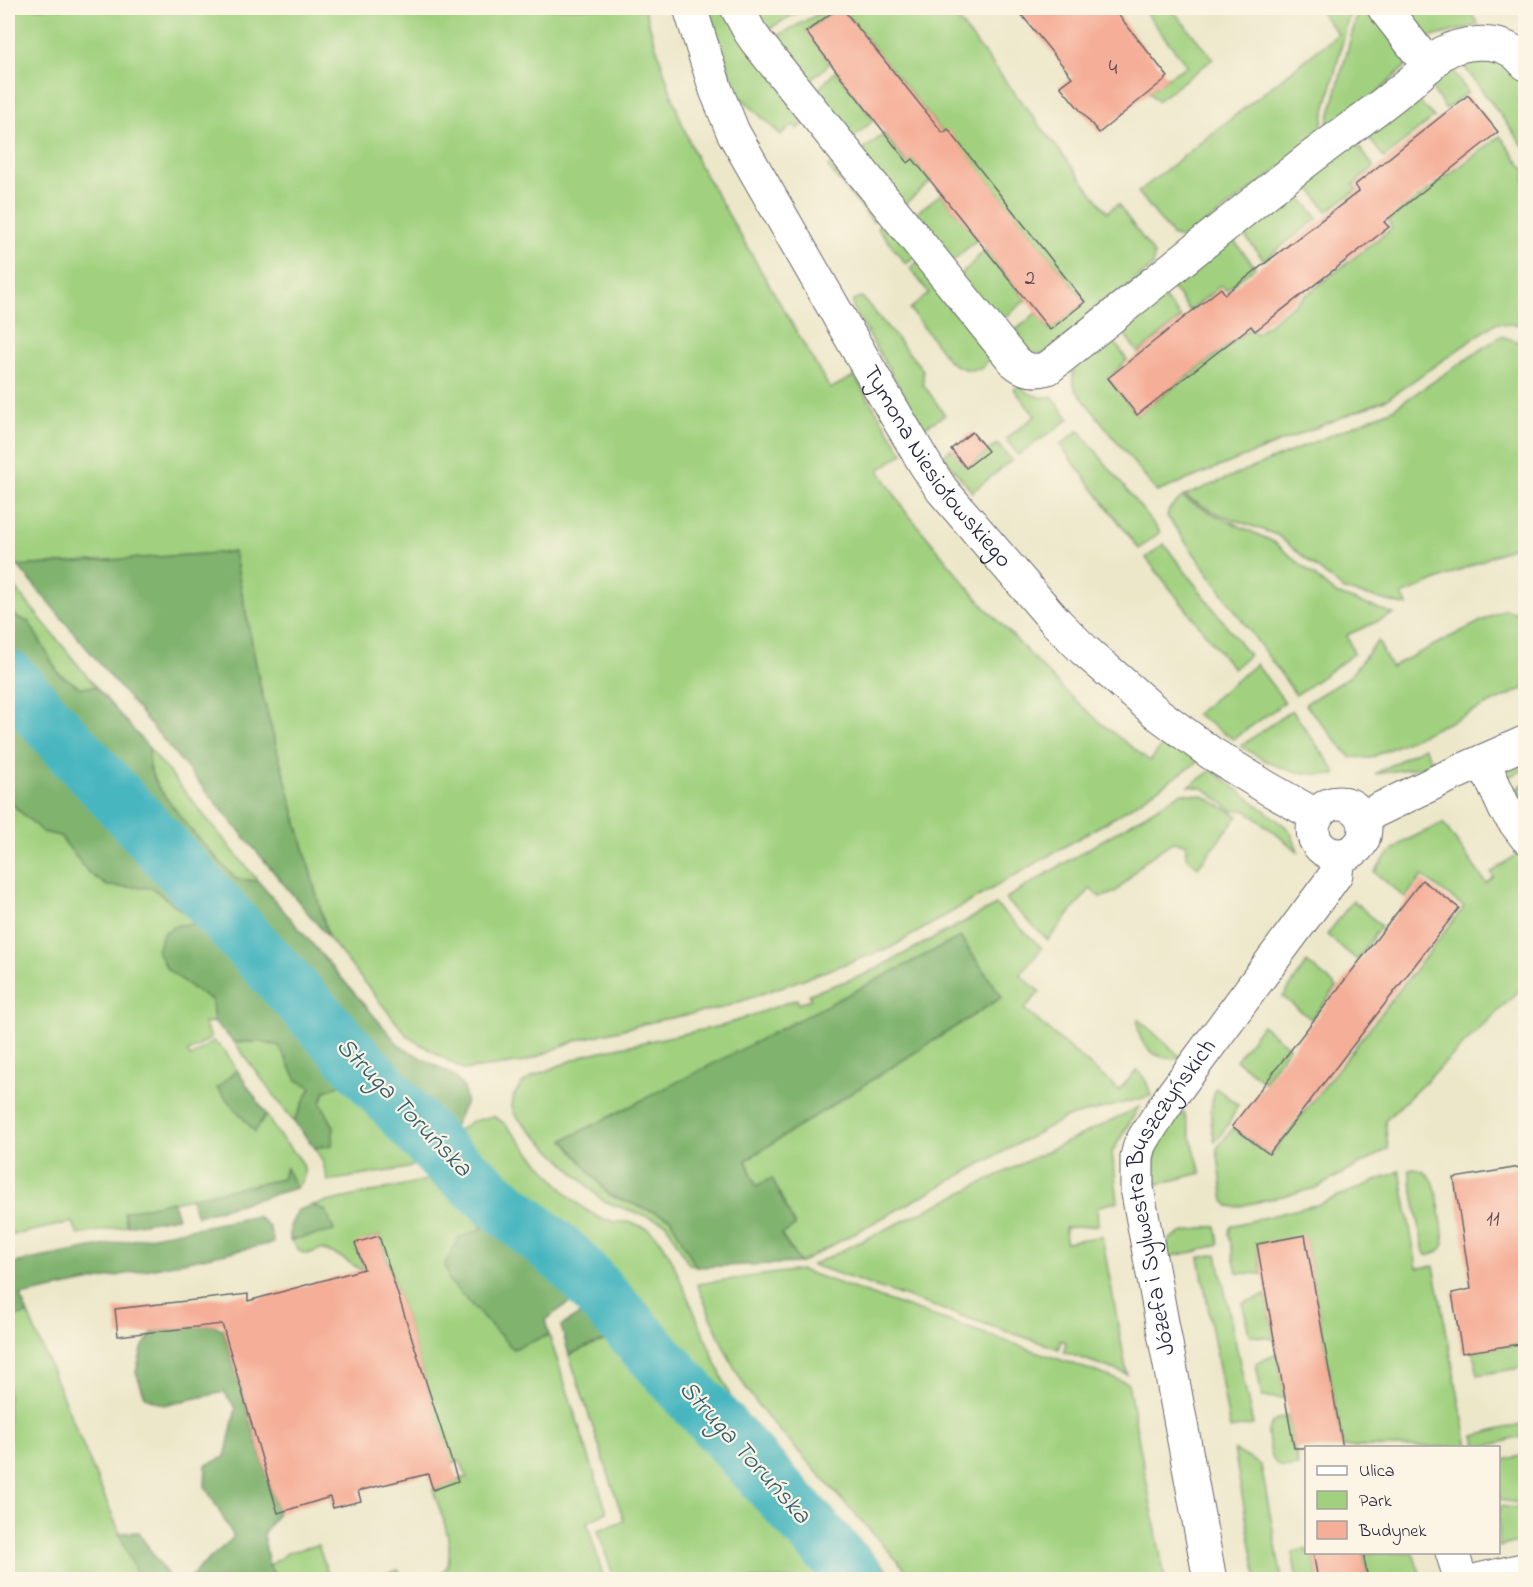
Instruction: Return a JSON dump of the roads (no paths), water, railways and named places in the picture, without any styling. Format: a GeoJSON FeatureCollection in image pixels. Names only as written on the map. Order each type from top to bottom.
{"type":"FeatureCollection","features":[{"type":"Feature","properties":{"kind":"street","name":"Tymona Niesiołowskiego"},"geometry":{"type":"LineString","coordinates":[[690,8],[716,90],[733,132],[875,380],[942,490],[1084,650],[1158,714],[1211,753],[1317,816]]}},
{"type":"Feature","properties":{"kind":"street"},"geometry":{"type":"LineString","coordinates":[[737,8],[757,42],[1015,362],[1031,371],[1048,368],[1228,223],[1414,80],[1444,53],[1465,45],[1492,44],[1513,51],[1526,64]]}},
{"type":"Feature","properties":{"kind":"street"},"geometry":{"type":"LineString","coordinates":[[1384,8],[1429,66]]}},
{"type":"Feature","properties":{"kind":"street"},"geometry":{"type":"LineString","coordinates":[[1363,817],[1526,742]]}},
{"type":"Feature","properties":{"kind":"street"},"geometry":{"type":"LineString","coordinates":[[1483,761],[1505,809],[1526,837]]}},
{"type":"Feature","properties":{"kind":"street"},"geometry":{"type":"LineString","coordinates":[[1333,803],[1350,805],[1363,817],[1366,826],[1362,844],[1348,855],[1330,854],[1317,843],[1313,827],[1317,816],[1326,806],[1333,803]]}},
{"type":"Feature","properties":{"kind":"street","name":"Józefa i Sylwestra Buszczyńskich"},"geometry":{"type":"LineString","coordinates":[[1210,1580],[1137,1188],[1137,1157],[1140,1145],[1170,1098],[1336,874],[1338,856]]}},
{"type":"Feature","properties":{"kind":"street"},"geometry":{"type":"LineString","coordinates":[[1453,1554],[1461,1580]]}},
{"type":"Feature","properties":{"kind":"street"},"geometry":{"type":"LineString","coordinates":[[1478,1580],[1526,1569]]}},
{"type":"Feature","properties":{"kind":"waterway","name":"Struga Toruńska"},"geometry":{"type":"LineString","coordinates":[[8,678],[445,1158],[570,1261],[858,1580]]}}]}
